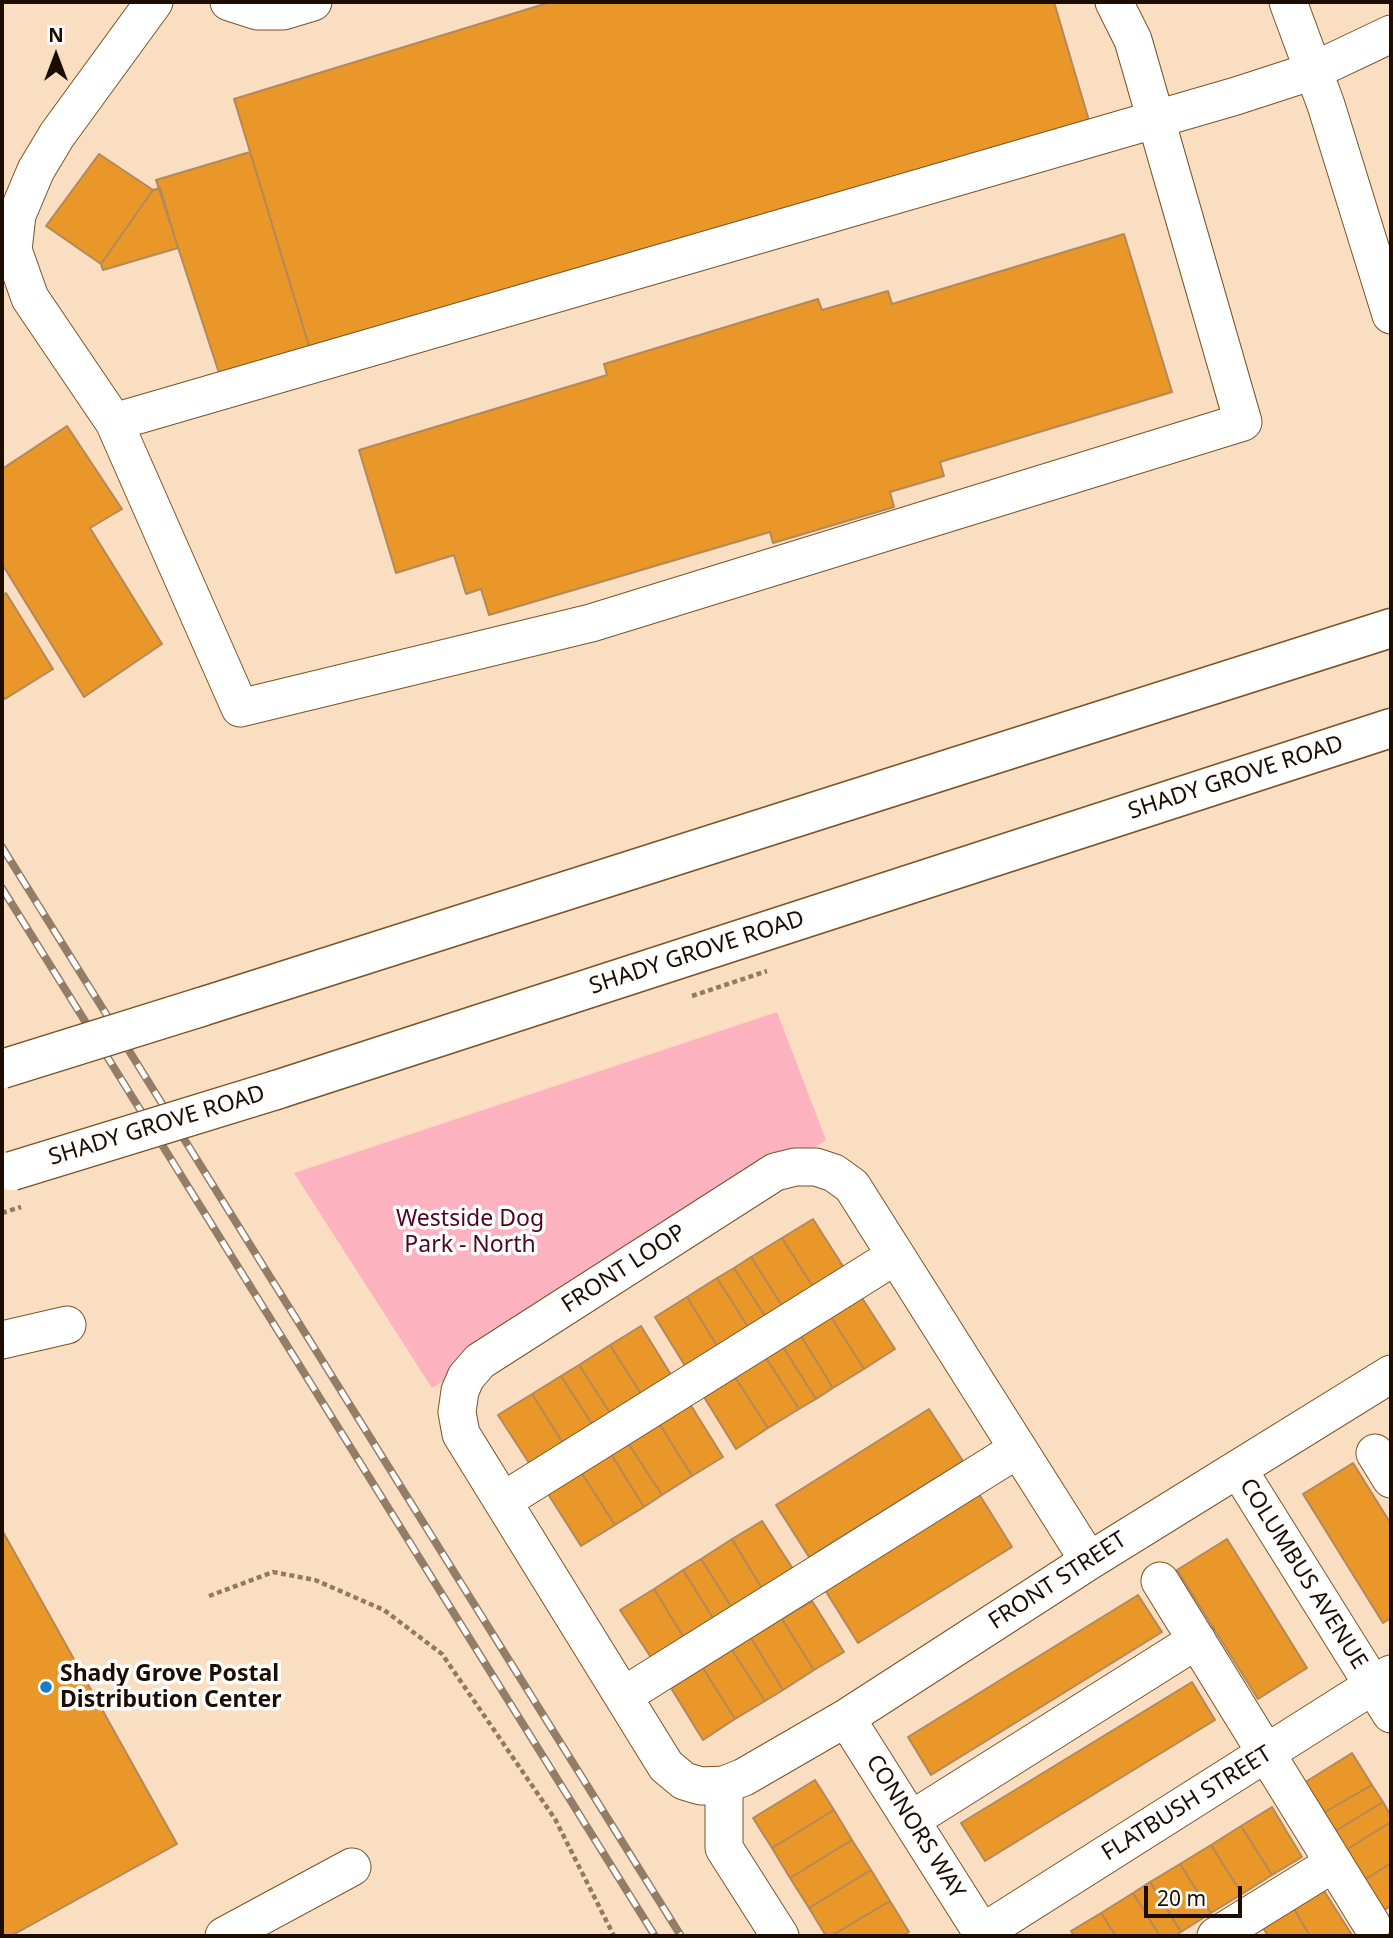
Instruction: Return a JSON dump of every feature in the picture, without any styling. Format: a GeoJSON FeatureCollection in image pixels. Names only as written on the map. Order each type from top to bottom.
{"type":"FeatureCollection","features":[{"type":"Feature","properties":{"kind":"main road"},"geometry":{"type":"LineString","coordinates":[[2,1069],[1391,628]]}},
{"type":"Feature","properties":{"kind":"main road","name":"SHADY GROVE ROAD"},"geometry":{"type":"LineString","coordinates":[[14,1184],[276,1090],[1391,728]]}},
{"type":"Feature","properties":{"kind":"street"},"geometry":{"type":"LineString","coordinates":[[154,2],[57,135],[36,170],[17,215],[13,250],[30,299],[114,422],[240,708],[591,624],[1242,422],[1157,117],[1133,40],[1114,2]]}},
{"type":"Feature","properties":{"kind":"street"},"geometry":{"type":"LineString","coordinates":[[229,2],[257,11],[283,11],[313,2]]}},
{"type":"Feature","properties":{"kind":"street"},"geometry":{"type":"LineString","coordinates":[[1288,2],[1313,71],[1391,314]]}},
{"type":"Feature","properties":{"kind":"street"},"geometry":{"type":"LineString","coordinates":[[114,422],[1313,71],[1391,34]]}},
{"type":"Feature","properties":{"kind":"street","name":"FRONT LOOP"},"geometry":{"type":"LineString","coordinates":[[724,1785],[701,1786],[684,1781],[666,1766],[461,1434],[457,1412],[466,1377],[480,1361],[775,1172],[795,1167],[816,1167],[834,1173],[852,1186],[1089,1561]]}},
{"type":"Feature","properties":{"kind":"street"},"geometry":{"type":"LineString","coordinates":[[503,1501],[895,1256]]}},
{"type":"Feature","properties":{"kind":"street"},"geometry":{"type":"LineString","coordinates":[[2,1340],[67,1325]]}},
{"type":"Feature","properties":{"kind":"street","name":"FRONT STREET"},"geometry":{"type":"LineString","coordinates":[[724,1785],[744,1777],[846,1718],[1089,1561],[1391,1374]]}},
{"type":"Feature","properties":{"kind":"street"},"geometry":{"type":"LineString","coordinates":[[623,1696],[1018,1449]]}},
{"type":"Feature","properties":{"kind":"street","name":"COLUMBUS AVENUE"},"geometry":{"type":"LineString","coordinates":[[1238,1469],[1385,1691]]}},
{"type":"Feature","properties":{"kind":"street"},"geometry":{"type":"LineString","coordinates":[[1160,1581],[1372,1924]]}},
{"type":"Feature","properties":{"kind":"street"},"geometry":{"type":"LineString","coordinates":[[911,1820],[1197,1640]]}},
{"type":"Feature","properties":{"kind":"street","name":"FLATBUSH STREET"},"geometry":{"type":"LineString","coordinates":[[983,1935],[1267,1754],[1385,1691]]}},
{"type":"Feature","properties":{"kind":"street","name":"CONNORS WAY"},"geometry":{"type":"LineString","coordinates":[[846,1718],[983,1935]]}},
{"type":"Feature","properties":{"kind":"street"},"geometry":{"type":"LineString","coordinates":[[724,1785],[724,1848],[780,1936]]}},
{"type":"Feature","properties":{"kind":"street"},"geometry":{"type":"LineString","coordinates":[[1216,1936],[1334,1863]]}},
{"type":"Feature","properties":{"kind":"street"},"geometry":{"type":"LineString","coordinates":[[224,1936],[352,1867]]}},
{"type":"Feature","properties":{"kind":"path"},"geometry":{"type":"LineString","coordinates":[[2,1213],[14,1184]]}},
{"type":"Feature","properties":{"kind":"path"},"geometry":{"type":"LineString","coordinates":[[209,1596],[273,1573],[315,1580],[384,1610],[442,1654],[555,1819],[614,1936]]}},
{"type":"Feature","properties":{"kind":"green space","name":"Westside Dog Park - North"},"geometry":{"type":"Polygon","coordinates":[[[777,1012],[826,1140],[432,1388],[294,1173],[777,1012]]]}},
{"type":"Feature","properties":{"kind":"building"},"geometry":{"type":"Polygon","coordinates":[[[551,2],[1054,2],[1090,124],[646,258],[643,249],[310,349],[234,99],[551,2]]]}},
{"type":"Feature","properties":{"kind":"building"},"geometry":{"type":"Polygon","coordinates":[[[250,152],[310,349],[220,376],[156,180],[250,152]]]}},
{"type":"Feature","properties":{"kind":"building"},"geometry":{"type":"Polygon","coordinates":[[[99,154],[153,190],[101,264],[46,226],[99,154]]]}},
{"type":"Feature","properties":{"kind":"building"},"geometry":{"type":"Polygon","coordinates":[[[160,188],[178,248],[103,270],[101,264],[153,190],[160,188]]]}},
{"type":"Feature","properties":{"kind":"building"},"geometry":{"type":"Polygon","coordinates":[[[1124,234],[1172,392],[940,462],[944,476],[890,492],[894,507],[773,543],[770,532],[489,615],[481,589],[466,594],[454,555],[396,573],[359,450],[607,375],[604,364],[818,299],[822,310],[888,291],[892,304],[1124,234]]]}},
{"type":"Feature","properties":{"kind":"building"},"geometry":{"type":"Polygon","coordinates":[[[67,426],[122,509],[90,528],[162,644],[84,697],[2,564],[2,469],[67,426]]]}},
{"type":"Feature","properties":{"kind":"building"},"geometry":{"type":"Polygon","coordinates":[[[6,593],[53,669],[5,699],[2,694],[2,596],[6,593]]]}},
{"type":"Feature","properties":{"kind":"building"},"geometry":{"type":"Polygon","coordinates":[[[813,1219],[846,1271],[815,1290],[782,1238],[813,1219]]]}},
{"type":"Feature","properties":{"kind":"building"},"geometry":{"type":"Polygon","coordinates":[[[782,1238],[815,1290],[784,1309],[751,1257],[782,1238]]]}},
{"type":"Feature","properties":{"kind":"building"},"geometry":{"type":"Polygon","coordinates":[[[751,1257],[784,1309],[767,1319],[734,1268],[751,1257]]]}},
{"type":"Feature","properties":{"kind":"building"},"geometry":{"type":"Polygon","coordinates":[[[734,1268],[767,1319],[750,1330],[717,1278],[734,1268]]]}},
{"type":"Feature","properties":{"kind":"building"},"geometry":{"type":"Polygon","coordinates":[[[717,1278],[750,1330],[719,1349],[687,1297],[717,1278]]]}},
{"type":"Feature","properties":{"kind":"building"},"geometry":{"type":"Polygon","coordinates":[[[687,1297],[719,1349],[687,1369],[655,1317],[687,1297]]]}},
{"type":"Feature","properties":{"kind":"building"},"geometry":{"type":"Polygon","coordinates":[[[862,1298],[895,1349],[864,1369],[831,1317],[862,1298]]]}},
{"type":"Feature","properties":{"kind":"building"},"geometry":{"type":"Polygon","coordinates":[[[831,1317],[864,1369],[833,1388],[801,1336],[831,1317]]]}},
{"type":"Feature","properties":{"kind":"building"},"geometry":{"type":"Polygon","coordinates":[[[641,1326],[673,1378],[643,1397],[610,1345],[641,1326]]]}},
{"type":"Feature","properties":{"kind":"building"},"geometry":{"type":"Polygon","coordinates":[[[801,1336],[833,1388],[816,1399],[783,1347],[801,1336]]]}},
{"type":"Feature","properties":{"kind":"building"},"geometry":{"type":"Polygon","coordinates":[[[610,1345],[643,1397],[612,1416],[579,1365],[610,1345]]]}},
{"type":"Feature","properties":{"kind":"building"},"geometry":{"type":"Polygon","coordinates":[[[783,1347],[816,1399],[799,1409],[766,1358],[783,1347]]]}},
{"type":"Feature","properties":{"kind":"building"},"geometry":{"type":"Polygon","coordinates":[[[766,1358],[799,1409],[768,1428],[735,1377],[766,1358]]]}},
{"type":"Feature","properties":{"kind":"building"},"geometry":{"type":"Polygon","coordinates":[[[579,1365],[612,1416],[594,1427],[561,1376],[579,1365]]]}},
{"type":"Feature","properties":{"kind":"building"},"geometry":{"type":"Polygon","coordinates":[[[561,1376],[594,1427],[564,1445],[532,1394],[561,1376]]]}},
{"type":"Feature","properties":{"kind":"building"},"geometry":{"type":"Polygon","coordinates":[[[735,1377],[768,1428],[736,1449],[704,1397],[735,1377]]]}},
{"type":"Feature","properties":{"kind":"building"},"geometry":{"type":"Polygon","coordinates":[[[532,1394],[564,1445],[531,1466],[498,1415],[532,1394]]]}},
{"type":"Feature","properties":{"kind":"building"},"geometry":{"type":"Polygon","coordinates":[[[690,1404],[723,1457],[692,1476],[659,1423],[690,1404]]]}},
{"type":"Feature","properties":{"kind":"building"},"geometry":{"type":"Polygon","coordinates":[[[929,1409],[963,1461],[809,1557],[776,1505],[929,1409]]]}},
{"type":"Feature","properties":{"kind":"building"},"geometry":{"type":"Polygon","coordinates":[[[659,1423],[692,1476],[662,1495],[628,1443],[659,1423]]]}},
{"type":"Feature","properties":{"kind":"building"},"geometry":{"type":"Polygon","coordinates":[[[628,1443],[662,1495],[644,1507],[611,1454],[628,1443]]]}},
{"type":"Feature","properties":{"kind":"building"},"geometry":{"type":"Polygon","coordinates":[[[611,1454],[644,1507],[615,1525],[581,1472],[611,1454]]]}},
{"type":"Feature","properties":{"kind":"building"},"geometry":{"type":"Polygon","coordinates":[[[1353,1463],[1391,1524],[1391,1618],[1383,1623],[1303,1494],[1353,1463]]]}},
{"type":"Feature","properties":{"kind":"building"},"geometry":{"type":"Polygon","coordinates":[[[581,1472],[615,1525],[581,1546],[548,1494],[581,1472]]]}},
{"type":"Feature","properties":{"kind":"building"},"geometry":{"type":"Polygon","coordinates":[[[979,1494],[1012,1547],[858,1643],[825,1590],[979,1494]]]}},
{"type":"Feature","properties":{"kind":"building"},"geometry":{"type":"Polygon","coordinates":[[[762,1521],[795,1572],[764,1592],[732,1539],[762,1521]]]}},
{"type":"Feature","properties":{"kind":"building","name":"Shady Grove Postal Distribution Center"},"geometry":{"type":"Polygon","coordinates":[[[2,1530],[177,1844],[11,1936],[2,1936],[2,1530]]]}},
{"type":"Feature","properties":{"kind":"building"},"geometry":{"type":"Polygon","coordinates":[[[732,1539],[764,1592],[734,1611],[701,1559],[732,1539]]]}},
{"type":"Feature","properties":{"kind":"building"},"geometry":{"type":"Polygon","coordinates":[[[1227,1539],[1307,1668],[1258,1699],[1177,1570],[1227,1539]]]}},
{"type":"Feature","properties":{"kind":"building"},"geometry":{"type":"Polygon","coordinates":[[[701,1559],[734,1611],[716,1623],[683,1570],[701,1559]]]}},
{"type":"Feature","properties":{"kind":"building"},"geometry":{"type":"Polygon","coordinates":[[[683,1570],[716,1623],[686,1641],[654,1589],[683,1570]]]}},
{"type":"Feature","properties":{"kind":"building"},"geometry":{"type":"Polygon","coordinates":[[[654,1589],[686,1641],[654,1662],[620,1610],[654,1589]]]}},
{"type":"Feature","properties":{"kind":"building"},"geometry":{"type":"Polygon","coordinates":[[[1138,1595],[1162,1632],[931,1775],[908,1737],[1138,1595]]]}},
{"type":"Feature","properties":{"kind":"building"},"geometry":{"type":"Polygon","coordinates":[[[812,1601],[844,1652],[814,1670],[782,1619],[812,1601]]]}},
{"type":"Feature","properties":{"kind":"building"},"geometry":{"type":"Polygon","coordinates":[[[782,1619],[814,1670],[783,1690],[751,1638],[782,1619]]]}},
{"type":"Feature","properties":{"kind":"building"},"geometry":{"type":"Polygon","coordinates":[[[751,1638],[783,1690],[765,1701],[732,1650],[751,1638]]]}},
{"type":"Feature","properties":{"kind":"building"},"geometry":{"type":"Polygon","coordinates":[[[732,1650],[765,1701],[735,1719],[703,1668],[732,1650]]]}},
{"type":"Feature","properties":{"kind":"building"},"geometry":{"type":"Polygon","coordinates":[[[703,1668],[735,1719],[703,1740],[671,1688],[703,1668]]]}},
{"type":"Feature","properties":{"kind":"building"},"geometry":{"type":"Polygon","coordinates":[[[1192,1682],[1215,1720],[985,1861],[961,1823],[1192,1682]]]}},
{"type":"Feature","properties":{"kind":"building"},"geometry":{"type":"Polygon","coordinates":[[[1352,1753],[1372,1785],[1318,1816],[1299,1786],[1352,1753]]]}},
{"type":"Feature","properties":{"kind":"building"},"geometry":{"type":"Polygon","coordinates":[[[815,1780],[834,1810],[772,1848],[753,1818],[815,1780]]]}},
{"type":"Feature","properties":{"kind":"building"},"geometry":{"type":"Polygon","coordinates":[[[1372,1785],[1383,1802],[1329,1835],[1318,1816],[1372,1785]]]}},
{"type":"Feature","properties":{"kind":"building"},"geometry":{"type":"Polygon","coordinates":[[[1383,1802],[1391,1816],[1391,1822],[1341,1853],[1329,1835],[1383,1802]]]}},
{"type":"Feature","properties":{"kind":"building"},"geometry":{"type":"Polygon","coordinates":[[[1272,1807],[1302,1857],[1272,1875],[1241,1826],[1272,1807]]]}},
{"type":"Feature","properties":{"kind":"building"},"geometry":{"type":"Polygon","coordinates":[[[834,1810],[852,1840],[790,1878],[772,1848],[834,1810]]]}},
{"type":"Feature","properties":{"kind":"building"},"geometry":{"type":"Polygon","coordinates":[[[1391,1822],[1391,1863],[1360,1883],[1341,1853],[1391,1822]]]}},
{"type":"Feature","properties":{"kind":"building"},"geometry":{"type":"Polygon","coordinates":[[[1241,1826],[1272,1875],[1242,1894],[1211,1845],[1241,1826]]]}},
{"type":"Feature","properties":{"kind":"building"},"geometry":{"type":"Polygon","coordinates":[[[852,1840],[871,1870],[809,1908],[790,1878],[852,1840]]]}},
{"type":"Feature","properties":{"kind":"building"},"geometry":{"type":"Polygon","coordinates":[[[1211,1845],[1242,1894],[1211,1913],[1180,1864],[1211,1845]]]}},
{"type":"Feature","properties":{"kind":"building"},"geometry":{"type":"Polygon","coordinates":[[[1391,1863],[1391,1906],[1379,1913],[1360,1883],[1391,1863]]]}},
{"type":"Feature","properties":{"kind":"building"},"geometry":{"type":"Polygon","coordinates":[[[1180,1864],[1211,1913],[1181,1932],[1150,1882],[1180,1864]]]}},
{"type":"Feature","properties":{"kind":"building"},"geometry":{"type":"Polygon","coordinates":[[[871,1870],[890,1901],[831,1936],[826,1936],[809,1908],[871,1870]]]}},
{"type":"Feature","properties":{"kind":"building"},"geometry":{"type":"Polygon","coordinates":[[[1150,1882],[1181,1932],[1174,1936],[1160,1936],[1133,1893],[1150,1882]]]}},
{"type":"Feature","properties":{"kind":"building"},"geometry":{"type":"Polygon","coordinates":[[[1321,1886],[1352,1935],[1310,1936],[1291,1904],[1321,1886]]]}},
{"type":"Feature","properties":{"kind":"building"},"geometry":{"type":"Polygon","coordinates":[[[1133,1893],[1160,1936],[1116,1936],[1101,1913],[1133,1893]]]}},
{"type":"Feature","properties":{"kind":"building"},"geometry":{"type":"Polygon","coordinates":[[[890,1901],[909,1932],[902,1936],[831,1936],[890,1901]]]}},
{"type":"Feature","properties":{"kind":"building"},"geometry":{"type":"Polygon","coordinates":[[[1291,1904],[1310,1936],[1268,1936],[1260,1923],[1291,1904]]]}},
{"type":"Feature","properties":{"kind":"building"},"geometry":{"type":"Polygon","coordinates":[[[1101,1913],[1116,1936],[1074,1936],[1071,1931],[1101,1913]]]}},
{"type":"Feature","properties":{"kind":"railway"},"geometry":{"type":"LineString","coordinates":[[2,847],[681,1936]]}},
{"type":"Feature","properties":{"kind":"railway"},"geometry":{"type":"LineString","coordinates":[[2,888],[655,1936]]}},
{"type":"Feature","properties":{"kind":"place","name":"Shady Grove Postal Distribution Center"},"geometry":{"type":"Point","coordinates":[46,1687]}}]}
